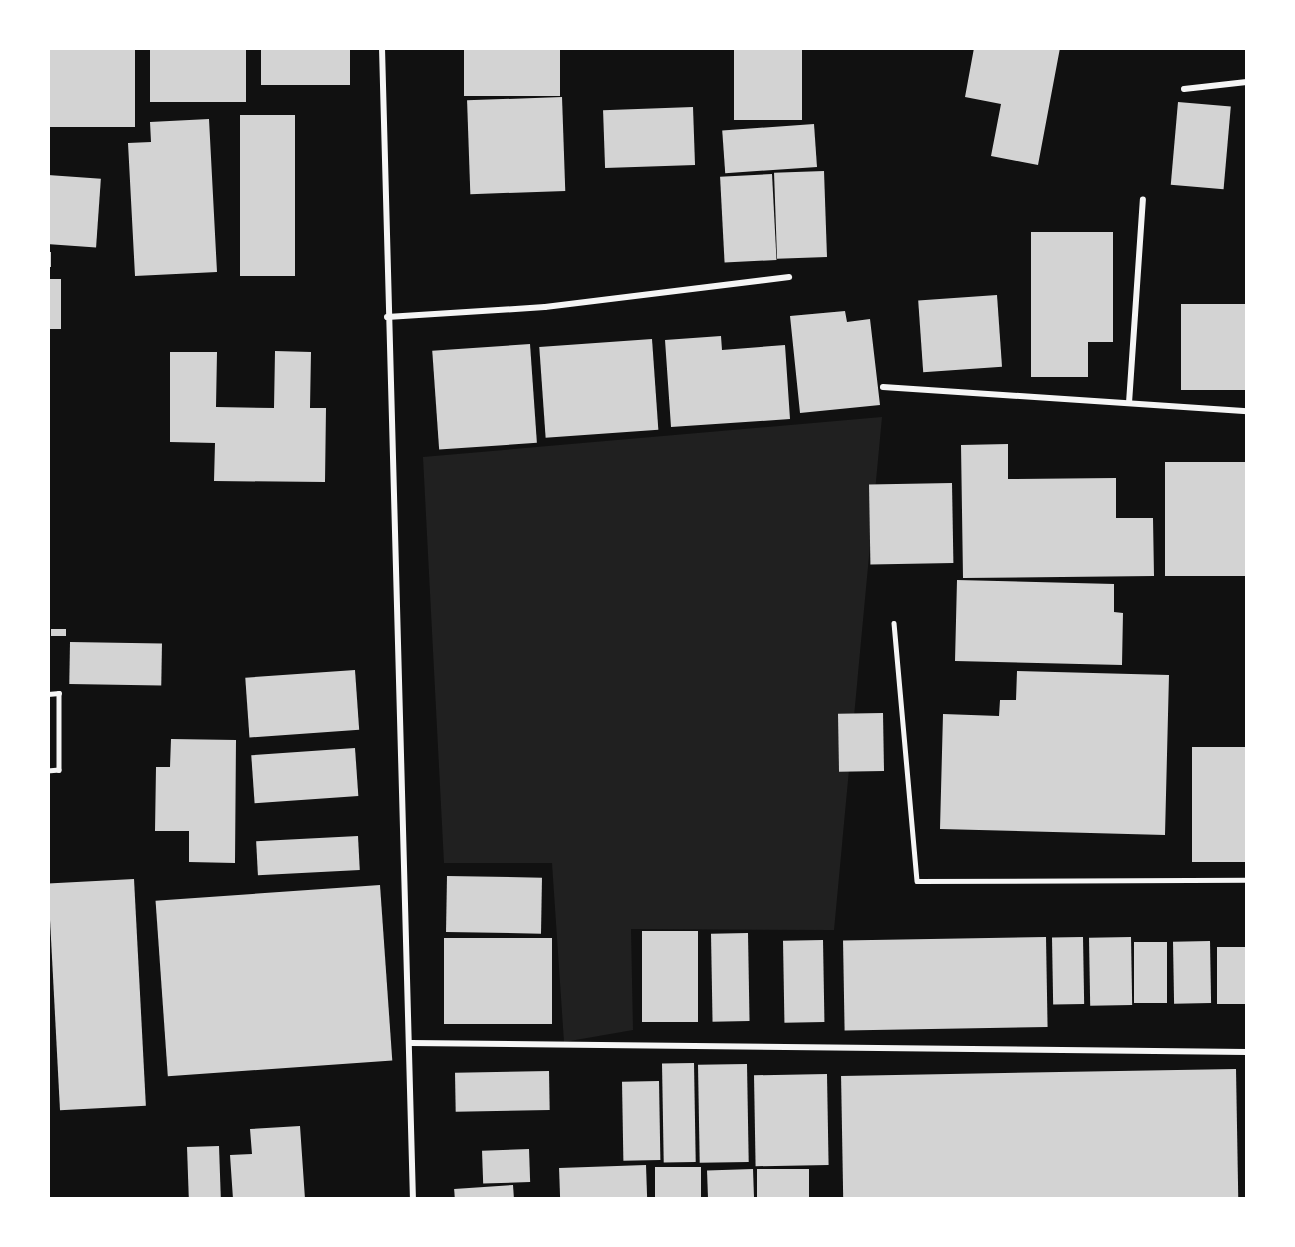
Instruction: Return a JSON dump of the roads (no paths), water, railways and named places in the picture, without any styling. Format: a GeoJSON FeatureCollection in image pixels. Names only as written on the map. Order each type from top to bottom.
{"type":"FeatureCollection","features":[{"type":"Feature","properties":{"kind":"street"},"geometry":{"type":"LineString","coordinates":[[382,48],[387,317],[414,1199]]}},
{"type":"Feature","properties":{"kind":"street"},"geometry":{"type":"LineString","coordinates":[[1184,89],[1247,82]]}},
{"type":"Feature","properties":{"kind":"street"},"geometry":{"type":"LineString","coordinates":[[1129,403],[1143,199]]}},
{"type":"Feature","properties":{"kind":"street"},"geometry":{"type":"LineString","coordinates":[[387,317],[545,307],[789,277]]}},
{"type":"Feature","properties":{"kind":"street"},"geometry":{"type":"LineString","coordinates":[[883,387],[1247,411]]}},
{"type":"Feature","properties":{"kind":"street"},"geometry":{"type":"LineString","coordinates":[[411,1044],[1247,1052]]}},
{"type":"Feature","properties":{"kind":"lane"},"geometry":{"type":"LineString","coordinates":[[894,623],[917,881],[1247,880]]}},
{"type":"Feature","properties":{"kind":"lane"},"geometry":{"type":"LineString","coordinates":[[48,694],[59,693],[59,770],[48,771]]}}]}
